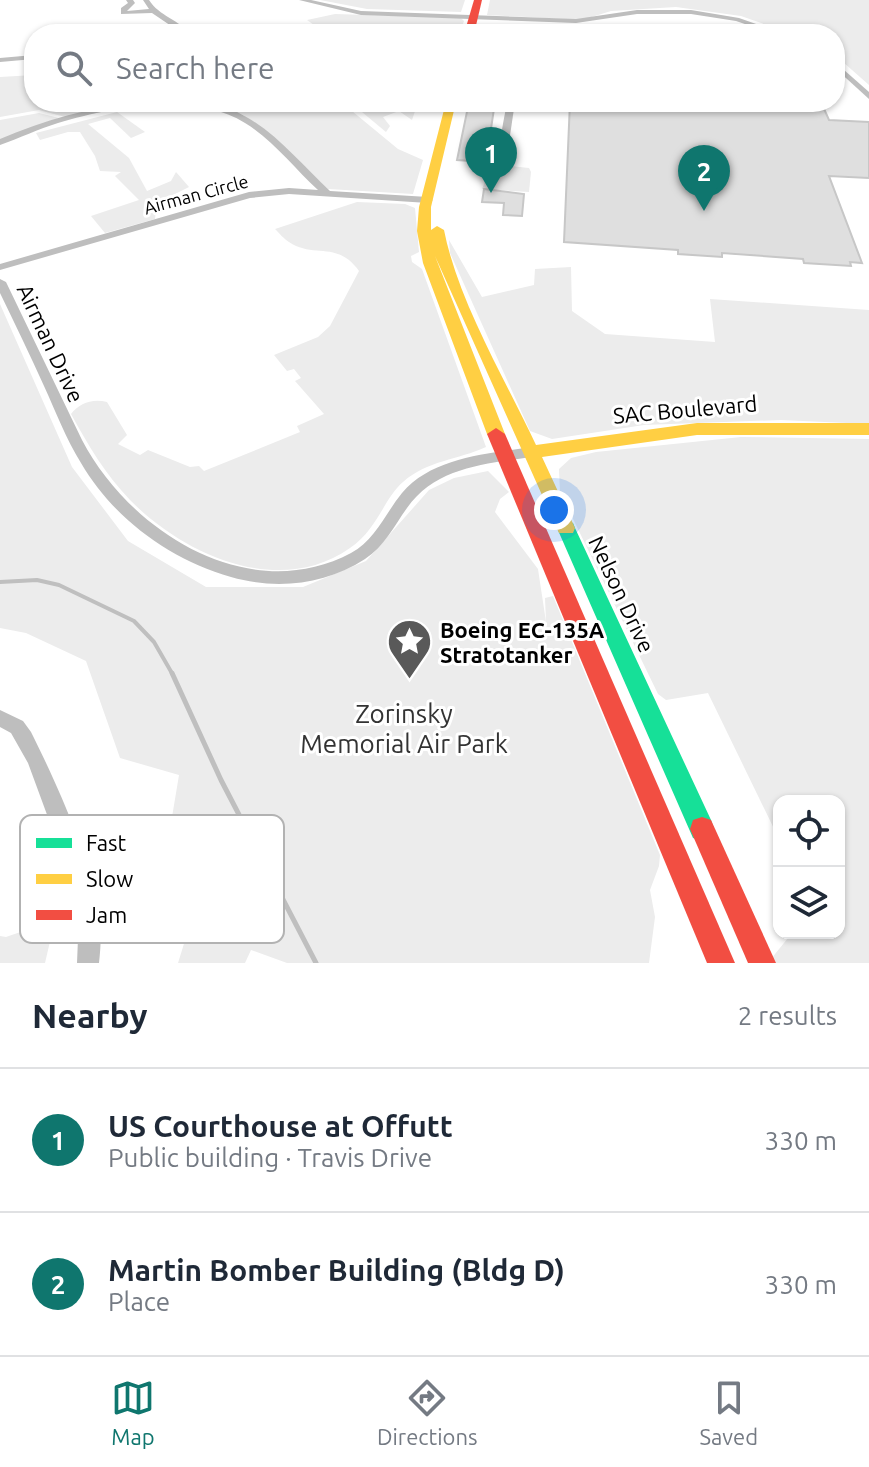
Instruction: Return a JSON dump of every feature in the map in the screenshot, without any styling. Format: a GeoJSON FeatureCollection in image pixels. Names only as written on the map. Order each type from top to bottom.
{"type":"FeatureCollection","features":[{"type":"Feature","properties":{"kind":"street"},"geometry":{"type":"LineString","coordinates":[[129,0],[132,3],[124,8],[123,13],[152,11]]}},
{"type":"Feature","properties":{"kind":"street"},"geometry":{"type":"LineString","coordinates":[[146,0],[152,11],[175,24]]}},
{"type":"Feature","properties":{"kind":"street"},"geometry":{"type":"LineString","coordinates":[[302,0],[352,12],[561,21],[586,21],[645,11],[691,12],[752,24]]}},
{"type":"Feature","properties":{"kind":"street"},"geometry":{"type":"LineString","coordinates":[[0,60],[24,58]]}},
{"type":"Feature","properties":{"kind":"street"},"geometry":{"type":"LineString","coordinates":[[845,74],[869,97]]}},
{"type":"Feature","properties":{"kind":"street"},"geometry":{"type":"LineString","coordinates":[[0,142],[35,128],[100,112]]}},
{"type":"Feature","properties":{"kind":"street"},"geometry":{"type":"LineString","coordinates":[[228,112],[249,121],[328,194],[428,200]]}},
{"type":"Feature","properties":{"kind":"street","name":"Nelson Drive"},"geometry":{"type":"LineString","coordinates":[[449,112],[423,217],[430,263],[506,457],[721,963]]}},
{"type":"Feature","properties":{"kind":"street"},"geometry":{"type":"LineString","coordinates":[[501,162],[509,112]]}},
{"type":"Feature","properties":{"kind":"street","name":"Airman Circle"},"geometry":{"type":"LineString","coordinates":[[0,267],[249,195],[281,191],[328,194]]}},
{"type":"Feature","properties":{"kind":"street","name":"Nelson Drive"},"geometry":{"type":"LineString","coordinates":[[428,200],[449,274],[762,963]]}},
{"type":"Feature","properties":{"kind":"street","name":"Airman Drive"},"geometry":{"type":"LineString","coordinates":[[0,282],[65,420],[93,471],[135,517],[158,535],[222,571],[265,581],[320,574],[340,566],[376,542],[406,497],[431,475],[445,469],[506,457]]}},
{"type":"Feature","properties":{"kind":"street","name":"SAC Boulevard"},"geometry":{"type":"LineString","coordinates":[[506,457],[613,438],[712,428],[869,429]]}},
{"type":"Feature","properties":{"kind":"street"},"geometry":{"type":"LineString","coordinates":[[0,718],[16,726],[32,749],[56,815]]}},
{"type":"Feature","properties":{"kind":"street"},"geometry":{"type":"LineString","coordinates":[[88,963],[91,943]]}},
{"type":"Feature","properties":{"kind":"green space"},"geometry":{"type":"Polygon","coordinates":[[[320,0],[465,0],[461,12],[367,9],[320,0]]]}},
{"type":"Feature","properties":{"kind":"green space"},"geometry":{"type":"Polygon","coordinates":[[[490,0],[869,0],[869,85],[845,64],[845,24],[764,24],[741,16],[676,7],[611,11],[582,20],[487,15],[490,0]]]}},
{"type":"Feature","properties":{"kind":"green space"},"geometry":{"type":"Polygon","coordinates":[[[335,14],[461,18],[464,21],[463,24],[313,24],[307,20],[335,14]]]}},
{"type":"Feature","properties":{"kind":"green space"},"geometry":{"type":"Polygon","coordinates":[[[24,76],[24,112],[28,112],[0,117],[0,77],[24,76]]]}},
{"type":"Feature","properties":{"kind":"green space"},"geometry":{"type":"Polygon","coordinates":[[[46,112],[101,112],[69,118],[46,112]]]}},
{"type":"Feature","properties":{"kind":"green space"},"geometry":{"type":"Polygon","coordinates":[[[117,112],[145,132],[131,138],[110,118],[88,124],[129,158],[147,191],[171,181],[176,172],[189,187],[157,203],[155,219],[105,233],[91,216],[139,200],[115,176],[121,172],[100,171],[80,132],[40,140],[36,133],[117,112]]]}},
{"type":"Feature","properties":{"kind":"green space"},"geometry":{"type":"Polygon","coordinates":[[[229,112],[353,112],[398,149],[423,160],[413,194],[328,189],[243,115],[229,112]]]}},
{"type":"Feature","properties":{"kind":"green space"},"geometry":{"type":"Polygon","coordinates":[[[362,112],[396,112],[383,117],[390,126],[386,132],[362,112]]]}},
{"type":"Feature","properties":{"kind":"green space"},"geometry":{"type":"Polygon","coordinates":[[[400,112],[415,112],[412,120],[400,112]]]}},
{"type":"Feature","properties":{"kind":"green space"},"geometry":{"type":"Polygon","coordinates":[[[39,113],[59,118],[0,141],[0,120],[39,113]]]}},
{"type":"Feature","properties":{"kind":"green space"},"geometry":{"type":"Polygon","coordinates":[[[502,165],[529,168],[529,192],[482,189],[488,174],[502,165]]]}},
{"type":"Feature","properties":{"kind":"green space"},"geometry":{"type":"Polygon","coordinates":[[[357,202],[405,204],[415,208],[419,252],[411,256],[412,262],[422,269],[486,447],[423,469],[403,482],[360,540],[322,563],[293,569],[263,569],[205,553],[177,538],[130,500],[98,459],[71,414],[87,402],[107,402],[127,435],[118,444],[140,455],[148,450],[190,467],[199,466],[204,471],[300,432],[297,426],[324,414],[295,381],[301,378],[294,369],[287,371],[274,355],[318,337],[330,326],[359,271],[342,256],[298,247],[275,229],[357,202]]]}},
{"type":"Feature","properties":{"kind":"green space"},"geometry":{"type":"Polygon","coordinates":[[[449,240],[482,297],[534,285],[535,269],[571,267],[572,311],[605,334],[715,342],[710,299],[869,310],[869,424],[781,420],[644,425],[552,439],[530,431],[450,253],[449,240]]]}},
{"type":"Feature","properties":{"kind":"green space","name":"Zorinsky Memorial Air Park"},"geometry":{"type":"Polygon","coordinates":[[[0,304],[72,467],[128,541],[206,587],[303,587],[366,561],[429,490],[454,478],[488,471],[509,492],[500,499],[495,512],[538,569],[546,622],[545,598],[553,596],[660,855],[650,890],[655,917],[649,963],[287,963],[251,950],[245,963],[178,963],[184,943],[284,943],[284,815],[172,815],[179,775],[120,758],[86,661],[26,633],[0,628],[0,304]]]}},
{"type":"Feature","properties":{"kind":"green space"},"geometry":{"type":"Polygon","coordinates":[[[741,437],[869,439],[869,963],[772,963],[771,959],[787,939],[845,939],[845,795],[773,795],[773,827],[708,693],[666,700],[658,694],[560,492],[559,469],[571,458],[596,452],[741,437]]]}},
{"type":"Feature","properties":{"kind":"green space"},"geometry":{"type":"Polygon","coordinates":[[[20,932],[20,943],[50,943],[45,963],[0,963],[0,936],[20,932]]]}},
{"type":"Feature","properties":{"kind":"building"},"geometry":{"type":"Polygon","coordinates":[[[467,112],[494,112],[486,162],[457,160],[467,112]]]}},
{"type":"Feature","properties":{"kind":"building"},"geometry":{"type":"Polygon","coordinates":[[[570,112],[825,112],[829,120],[869,122],[869,178],[829,176],[862,263],[850,262],[851,266],[804,263],[803,259],[722,253],[722,257],[678,254],[678,250],[564,242],[570,112]]]}},
{"type":"Feature","properties":{"kind":"building"},"geometry":{"type":"Polygon","coordinates":[[[484,189],[524,194],[522,216],[503,215],[504,203],[482,202],[484,189]]]}},
{"type":"Feature","properties":{"kind":"waterway"},"geometry":{"type":"LineString","coordinates":[[0,582],[37,580],[59,585],[134,621],[154,642],[173,674]]}},
{"type":"Feature","properties":{"kind":"waterway"},"geometry":{"type":"LineString","coordinates":[[173,674],[239,815]]}},
{"type":"Feature","properties":{"kind":"waterway"},"geometry":{"type":"LineString","coordinates":[[284,901],[316,963]]}},
{"type":"Feature","properties":{"kind":"traffic: fast"},"geometry":{"type":"LineString","coordinates":[[566,528],[702,829]]}},
{"type":"Feature","properties":{"kind":"traffic: slow"},"geometry":{"type":"LineString","coordinates":[[449,112],[425,207],[424,231],[430,263],[496,434]]}},
{"type":"Feature","properties":{"kind":"traffic: slow"},"geometry":{"type":"LineString","coordinates":[[437,230],[442,255],[462,304],[566,528]]}},
{"type":"Feature","properties":{"kind":"traffic: slow"},"geometry":{"type":"LineString","coordinates":[[531,452],[697,429],[869,429]]}},
{"type":"Feature","properties":{"kind":"traffic: jam"},"geometry":{"type":"LineString","coordinates":[[472,24],[478,0]]}},
{"type":"Feature","properties":{"kind":"traffic: jam"},"geometry":{"type":"LineString","coordinates":[[496,434],[721,963]]}},
{"type":"Feature","properties":{"kind":"traffic: jam"},"geometry":{"type":"LineString","coordinates":[[702,829],[762,963]]}},
{"type":"Feature","properties":{"kind":"place","name":"US Courthouse at Offutt"},"geometry":{"type":"Point","coordinates":[491,193]}},
{"type":"Feature","properties":{"kind":"place","name":"Martin Bomber Building (Bldg D)"},"geometry":{"type":"Point","coordinates":[704,211]}},
{"type":"Feature","properties":{"kind":"place","name":"Boeing EC-135A Stratotanker"},"geometry":{"type":"Point","coordinates":[409,681]}}]}
